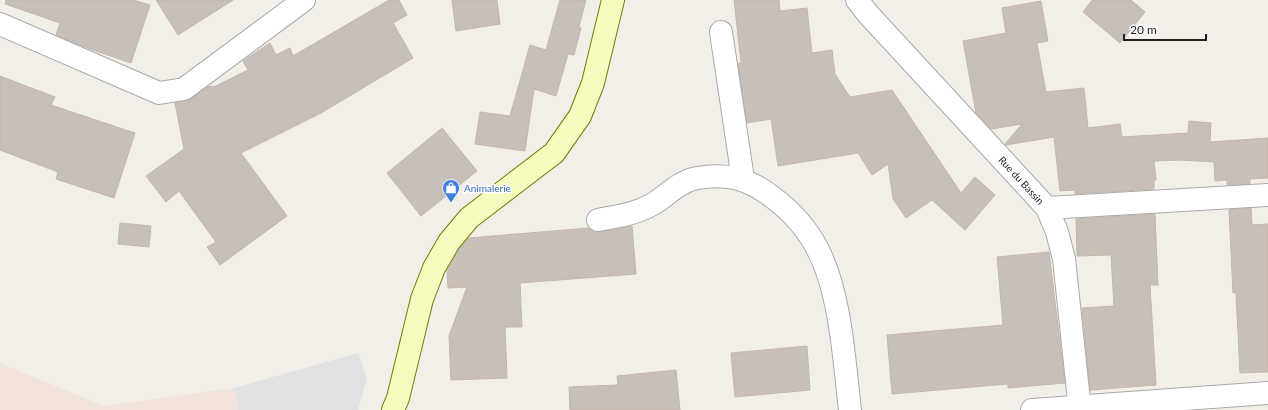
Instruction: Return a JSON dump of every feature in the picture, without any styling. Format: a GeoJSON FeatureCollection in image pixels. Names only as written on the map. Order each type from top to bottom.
{"type":"FeatureCollection","features":[{"type":"Feature","properties":{"kind":"main road"},"geometry":{"type":"LineString","coordinates":[[393,410],[398,398],[422,299],[434,268],[449,242],[469,218],[554,153],[580,116],[593,83],[613,0]]}},
{"type":"Feature","properties":{"kind":"street"},"geometry":{"type":"LineString","coordinates":[[0,24],[159,93],[184,88],[304,0]]}},
{"type":"Feature","properties":{"kind":"street","name":"Rue du Bassin"},"geometry":{"type":"LineString","coordinates":[[857,0],[868,14],[1047,208],[1057,232],[1064,259],[1080,408]]}},
{"type":"Feature","properties":{"kind":"street"},"geometry":{"type":"LineString","coordinates":[[721,32],[743,179]]}},
{"type":"Feature","properties":{"kind":"street"},"geometry":{"type":"LineString","coordinates":[[598,220],[635,213],[654,203],[679,184],[696,178],[716,176],[743,179],[762,190],[796,217],[818,250],[832,288],[842,341],[850,410]]}},
{"type":"Feature","properties":{"kind":"street"},"geometry":{"type":"LineString","coordinates":[[1047,208],[1268,195]]}},
{"type":"Feature","properties":{"kind":"street"},"geometry":{"type":"LineString","coordinates":[[1032,410],[1080,408],[1268,393]]}},
{"type":"Feature","properties":{"kind":"shaded area"},"geometry":{"type":"Polygon","coordinates":[[[358,353],[367,378],[358,410],[239,410],[234,388],[358,353]]]}},
{"type":"Feature","properties":{"kind":"shaded area"},"geometry":{"type":"Polygon","coordinates":[[[0,363],[104,406],[234,388],[239,410],[0,410],[0,363]]]}},
{"type":"Feature","properties":{"kind":"building"},"geometry":{"type":"Polygon","coordinates":[[[6,0],[133,0],[150,5],[131,63],[90,49],[56,35],[60,23],[5,4],[6,0]]]}},
{"type":"Feature","properties":{"kind":"building"},"geometry":{"type":"Polygon","coordinates":[[[156,0],[233,0],[178,35],[156,0]]]}},
{"type":"Feature","properties":{"kind":"building"},"geometry":{"type":"Polygon","coordinates":[[[389,0],[399,0],[407,15],[393,23],[413,58],[321,113],[241,153],[287,216],[220,265],[207,247],[216,242],[179,191],[166,202],[146,176],[184,149],[175,103],[191,99],[207,87],[216,86],[248,70],[243,61],[270,43],[276,55],[290,48],[293,56],[389,0]]]}},
{"type":"Feature","properties":{"kind":"building"},"geometry":{"type":"Polygon","coordinates":[[[452,0],[497,0],[500,24],[456,31],[452,0]]]}},
{"type":"Feature","properties":{"kind":"building"},"geometry":{"type":"Polygon","coordinates":[[[560,0],[586,0],[579,27],[581,28],[574,55],[568,54],[556,96],[534,89],[525,151],[475,144],[480,112],[510,116],[530,45],[546,50],[560,0]]]}},
{"type":"Feature","properties":{"kind":"building"},"geometry":{"type":"Polygon","coordinates":[[[734,0],[779,0],[780,11],[807,8],[812,53],[832,50],[835,74],[850,97],[892,90],[961,193],[975,177],[995,195],[965,230],[932,200],[906,218],[893,199],[888,164],[872,175],[858,153],[778,166],[771,119],[747,123],[738,64],[741,63],[734,0]]]}},
{"type":"Feature","properties":{"kind":"building"},"geometry":{"type":"Polygon","coordinates":[[[1092,0],[1131,0],[1145,12],[1120,43],[1083,12],[1092,0]]]}},
{"type":"Feature","properties":{"kind":"building"},"geometry":{"type":"Polygon","coordinates":[[[1041,1],[1048,41],[1037,43],[1046,92],[1084,88],[1088,128],[1120,124],[1122,137],[1188,133],[1189,121],[1211,123],[1210,142],[1268,138],[1268,178],[1250,179],[1250,184],[1227,185],[1227,180],[1215,181],[1214,162],[1180,160],[1154,161],[1156,180],[1154,181],[1154,189],[1075,194],[1075,190],[1060,191],[1054,137],[1006,145],[1005,144],[1022,124],[991,129],[976,113],[963,41],[1006,33],[1002,8],[1041,1]]]}},
{"type":"Feature","properties":{"kind":"building"},"geometry":{"type":"Polygon","coordinates":[[[0,76],[55,97],[51,105],[135,133],[114,198],[56,179],[58,172],[0,150],[0,76]]]}},
{"type":"Feature","properties":{"kind":"building"},"geometry":{"type":"Polygon","coordinates":[[[442,128],[477,171],[421,216],[387,173],[442,128]]]}},
{"type":"Feature","properties":{"kind":"building"},"geometry":{"type":"Polygon","coordinates":[[[1251,208],[1252,225],[1268,224],[1268,372],[1240,373],[1236,293],[1233,293],[1229,210],[1251,208]]]}},
{"type":"Feature","properties":{"kind":"building"},"geometry":{"type":"Polygon","coordinates":[[[1155,214],[1158,285],[1150,285],[1156,385],[1090,390],[1082,308],[1114,306],[1111,255],[1077,256],[1076,219],[1155,214]]]}},
{"type":"Feature","properties":{"kind":"building"},"geometry":{"type":"Polygon","coordinates":[[[120,223],[151,226],[149,247],[118,244],[120,223]]]}},
{"type":"Feature","properties":{"kind":"building"},"geometry":{"type":"Polygon","coordinates":[[[632,226],[636,274],[520,283],[522,327],[505,327],[507,378],[451,380],[449,336],[467,287],[448,288],[447,271],[459,249],[469,238],[589,228],[594,232],[600,232],[632,226]]]}},
{"type":"Feature","properties":{"kind":"building"},"geometry":{"type":"Polygon","coordinates":[[[1049,252],[1065,383],[1008,388],[1008,384],[892,394],[887,335],[1003,325],[997,257],[1049,252]]]}},
{"type":"Feature","properties":{"kind":"building"},"geometry":{"type":"Polygon","coordinates":[[[807,346],[810,390],[735,397],[731,353],[807,346]]]}},
{"type":"Feature","properties":{"kind":"building"},"geometry":{"type":"Polygon","coordinates":[[[676,370],[680,410],[570,410],[569,387],[618,385],[617,376],[676,370]]]}},
{"type":"Feature","properties":{"kind":"place","name":"Animalerie"},"geometry":{"type":"Point","coordinates":[451,203]}}]}
